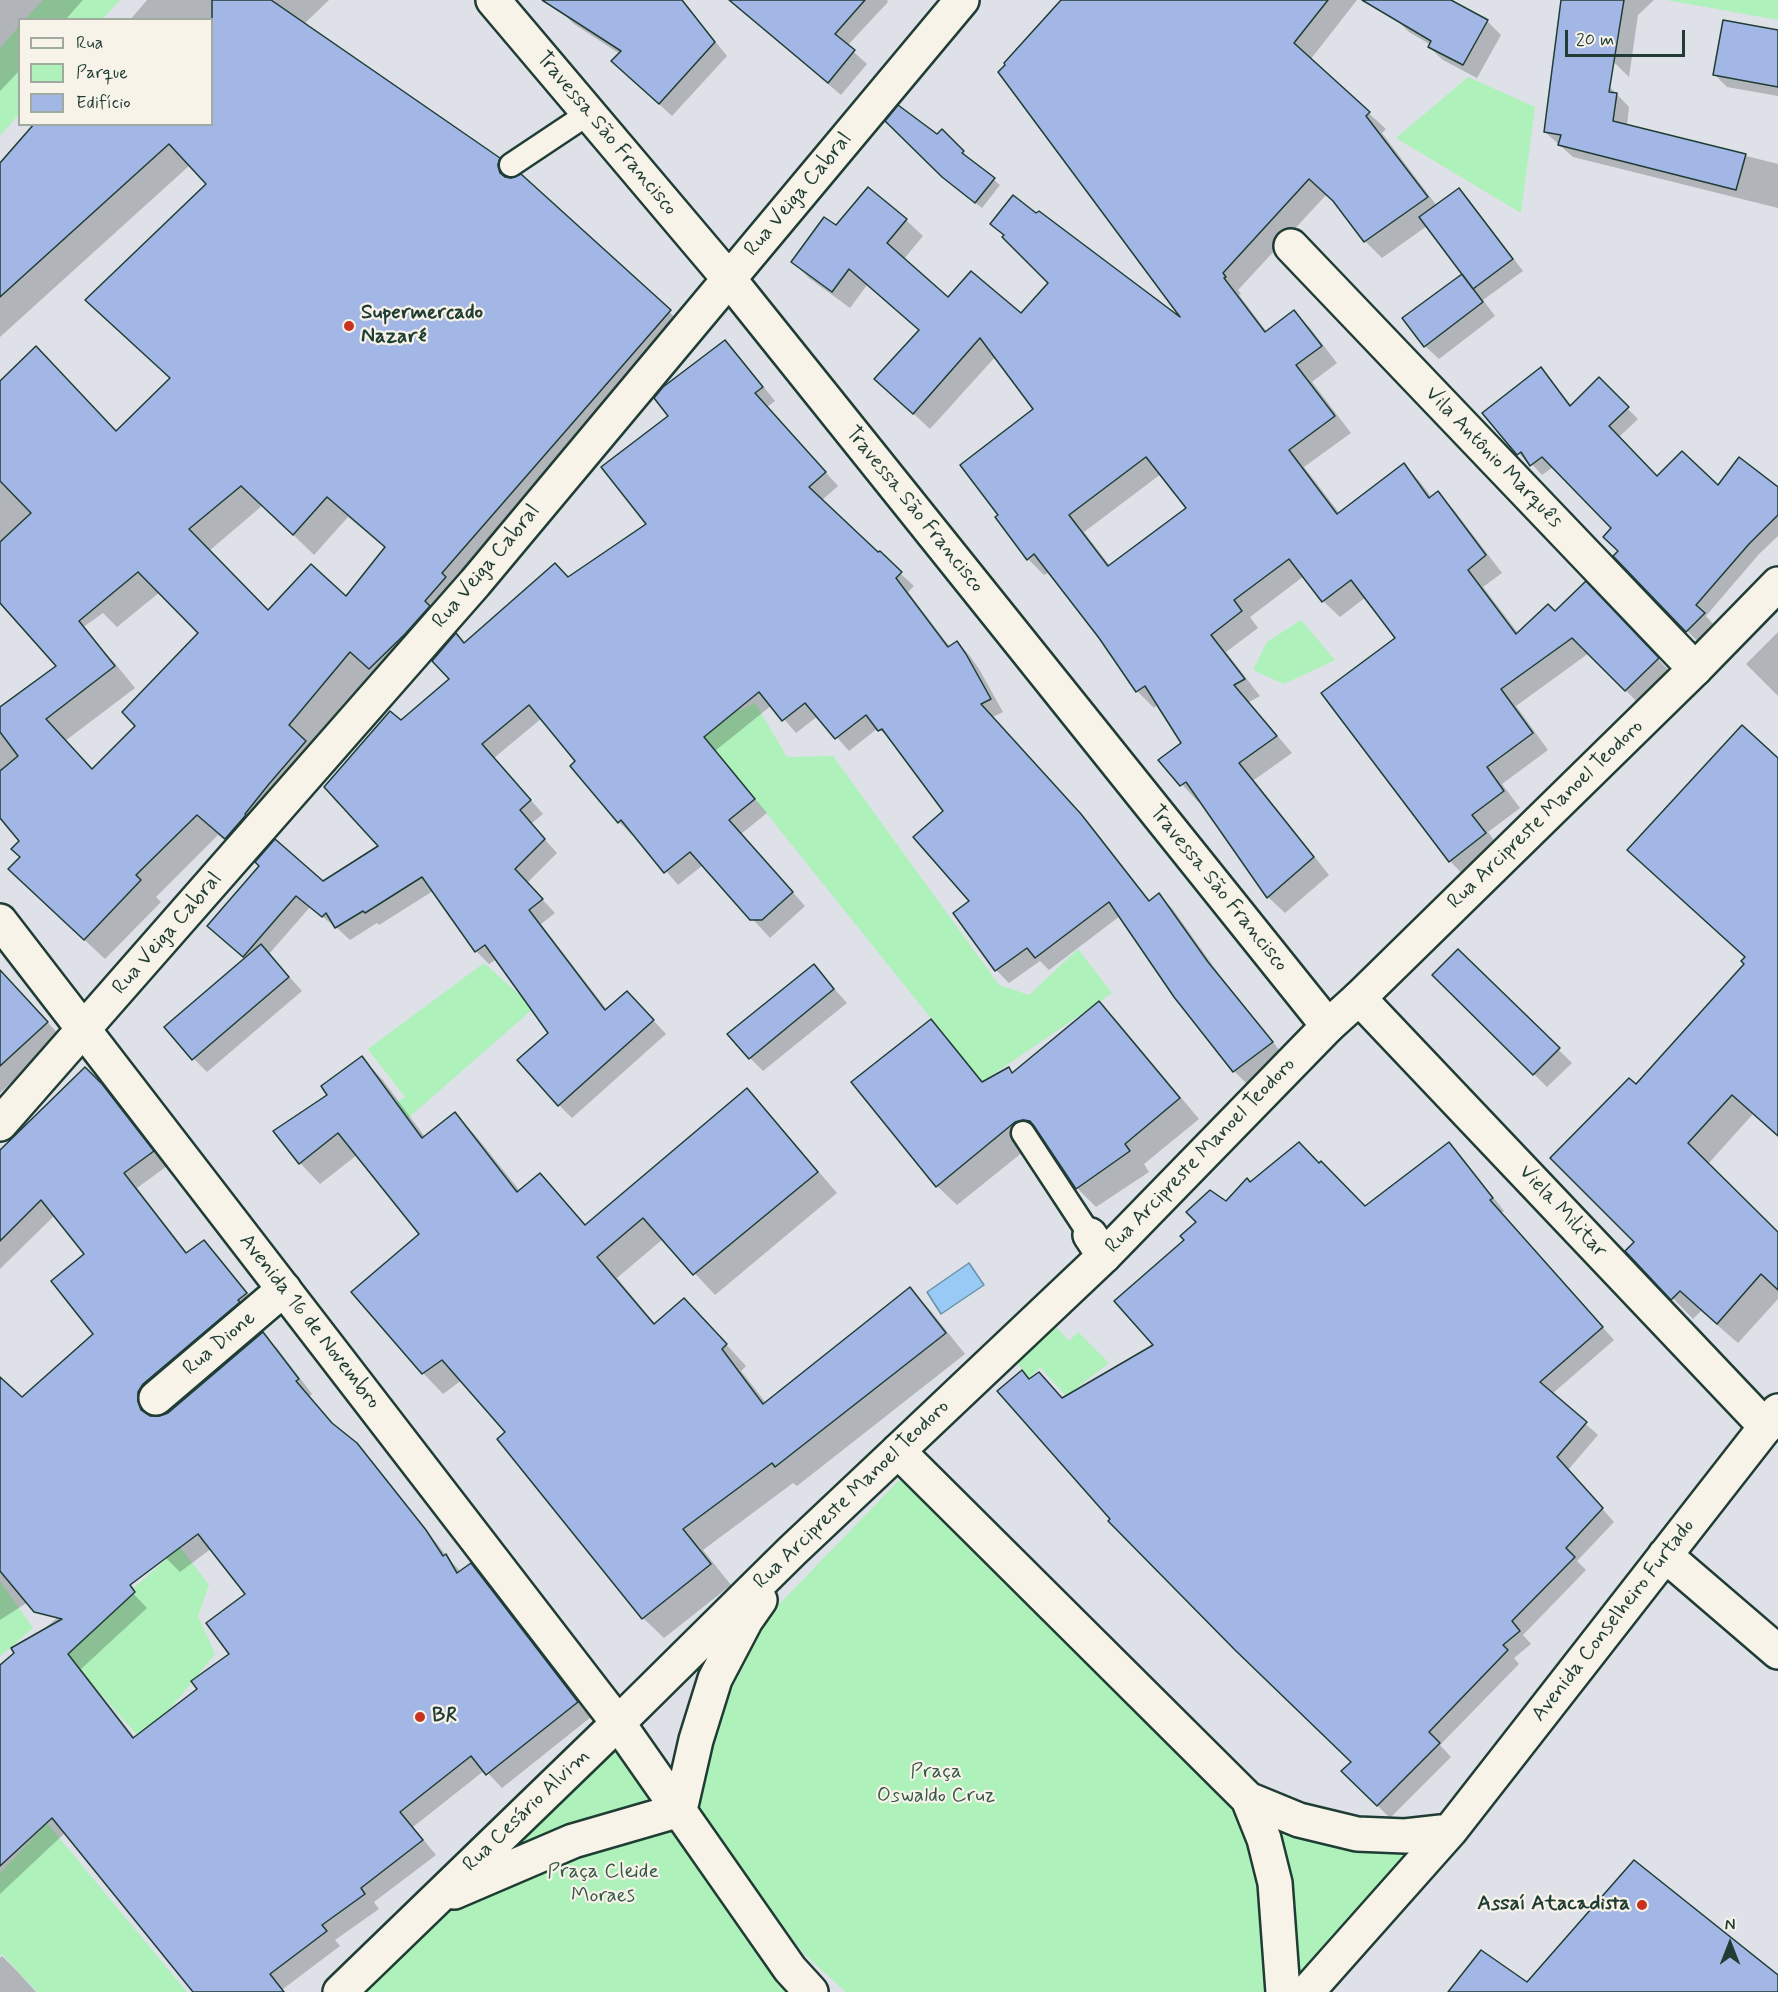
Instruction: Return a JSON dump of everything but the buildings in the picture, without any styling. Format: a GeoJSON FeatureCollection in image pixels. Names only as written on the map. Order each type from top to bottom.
{"type":"FeatureCollection","features":[{"type":"Feature","properties":{"kind":"street","name":"Travessa São Francisco"},"geometry":{"type":"LineString","coordinates":[[493,0],[729,279],[1328,1026]]}},
{"type":"Feature","properties":{"kind":"street","name":"Rua Veiga Cabral"},"geometry":{"type":"LineString","coordinates":[[0,1124],[467,591],[962,0]]}},
{"type":"Feature","properties":{"kind":"street","name":"Vila Antônio Marquês"},"geometry":{"type":"LineString","coordinates":[[1291,246],[1695,669]]}},
{"type":"Feature","properties":{"kind":"street","name":"Rua Arcipreste Manoel Teodoro"},"geometry":{"type":"LineString","coordinates":[[618,1724],[792,1551],[898,1451],[1097,1245],[1359,998],[1695,669],[1778,584]]}},
{"type":"Feature","properties":{"kind":"street","name":"Avenida 16 de Novembro"},"geometry":{"type":"LineString","coordinates":[[0,921],[618,1724],[680,1810],[795,1984]]}},
{"type":"Feature","properties":{"kind":"street","name":"Viela Militar"},"geometry":{"type":"LineString","coordinates":[[1359,998],[1772,1419]]}},
{"type":"Feature","properties":{"kind":"street","name":"Rua Dione"},"geometry":{"type":"LineString","coordinates":[[156,1398],[284,1289]]}},
{"type":"Feature","properties":{"kind":"street","name":"Avenida Conselheiro Furtado"},"geometry":{"type":"LineString","coordinates":[[1307,1992],[1450,1831],[1772,1419]]}},
{"type":"Feature","properties":{"kind":"street"},"geometry":{"type":"LineString","coordinates":[[898,1451],[1248,1798],[1299,1820],[1357,1834],[1406,1836],[1450,1831]]}},
{"type":"Feature","properties":{"kind":"street"},"geometry":{"type":"LineString","coordinates":[[680,1810],[696,1740],[716,1679],[746,1620],[792,1551]]}},
{"type":"Feature","properties":{"kind":"street"},"geometry":{"type":"LineString","coordinates":[[1665,1555],[1778,1652]]}},
{"type":"Feature","properties":{"kind":"street","name":"Rua Cesário Alvim"},"geometry":{"type":"LineString","coordinates":[[340,1992],[618,1724]]}},
{"type":"Feature","properties":{"kind":"street"},"geometry":{"type":"LineString","coordinates":[[1248,1798],[1264,1839],[1275,1883],[1283,1992]]}},
{"type":"Feature","properties":{"kind":"street","name":"Rua Cesário Alvim"},"geometry":{"type":"LineString","coordinates":[[436,1899],[573,1841],[680,1810]]}},
{"type":"Feature","properties":{"kind":"lane"},"geometry":{"type":"LineString","coordinates":[[511,165],[589,113]]}},
{"type":"Feature","properties":{"kind":"lane"},"geometry":{"type":"LineString","coordinates":[[1023,1133],[1097,1245]]}},
{"type":"Feature","properties":{"kind":"green space"},"geometry":{"type":"Polygon","coordinates":[[[43,0],[120,0],[104,18],[26,18],[43,0]]]}},
{"type":"Feature","properties":{"kind":"green space"},"geometry":{"type":"Polygon","coordinates":[[[1667,0],[1778,0],[1778,20],[1667,0]]]}},
{"type":"Feature","properties":{"kind":"green space"},"geometry":{"type":"Polygon","coordinates":[[[18,27],[18,115],[0,136],[0,48],[18,27]]]}},
{"type":"Feature","properties":{"kind":"green space"},"geometry":{"type":"Polygon","coordinates":[[[1468,77],[1535,107],[1521,213],[1396,138],[1468,77]]]}},
{"type":"Feature","properties":{"kind":"green space"},"geometry":{"type":"Polygon","coordinates":[[[1301,620],[1335,660],[1284,684],[1253,670],[1267,642],[1301,620]]]}},
{"type":"Feature","properties":{"kind":"green space"},"geometry":{"type":"Polygon","coordinates":[[[755,703],[787,757],[833,756],[999,985],[1029,995],[1078,949],[1112,993],[982,1082],[755,799],[695,731],[755,703]]]}},
{"type":"Feature","properties":{"kind":"green space"},"geometry":{"type":"Polygon","coordinates":[[[484,963],[534,1008],[375,1147],[363,1125],[405,1097],[368,1049],[484,963]]]}},
{"type":"Feature","properties":{"kind":"green space"},"geometry":{"type":"Polygon","coordinates":[[[1056,1327],[1069,1341],[1078,1332],[1109,1363],[1066,1396],[1040,1367],[1029,1379],[1017,1362],[1056,1327]]]}},
{"type":"Feature","properties":{"kind":"green space","name":"Praça Oswaldo Cruz"},"geometry":{"type":"Polygon","coordinates":[[[913,1466],[1244,1803],[1422,1838],[1283,1992],[846,1992],[804,1954],[699,1812],[701,1765],[757,1627],[913,1466]]]}},
{"type":"Feature","properties":{"kind":"green space"},"geometry":{"type":"Polygon","coordinates":[[[180,1547],[209,1585],[198,1616],[215,1654],[169,1710],[137,1735],[86,1677],[42,1669],[180,1547]]]}},
{"type":"Feature","properties":{"kind":"green space"},"geometry":{"type":"Polygon","coordinates":[[[0,1581],[33,1628],[0,1656],[0,1581]]]}},
{"type":"Feature","properties":{"kind":"green space","name":"Praça Cleide Moraes"},"geometry":{"type":"Polygon","coordinates":[[[609,1727],[790,1969],[785,1992],[340,1992],[609,1727]]]}},
{"type":"Feature","properties":{"kind":"green space"},"geometry":{"type":"Polygon","coordinates":[[[47,1823],[187,1992],[37,1992],[2,1954],[0,1956],[0,1873],[47,1823]]]}},
{"type":"Feature","properties":{"kind":"water"},"geometry":{"type":"Polygon","coordinates":[[[969,1263],[984,1285],[941,1314],[927,1292],[969,1263]]]}},
{"type":"Feature","properties":{"kind":"place","name":"Supermercado Nazaré"},"geometry":{"type":"Point","coordinates":[349,326]}},
{"type":"Feature","properties":{"kind":"place","name":"BR"},"geometry":{"type":"Point","coordinates":[420,1717]}},
{"type":"Feature","properties":{"kind":"place","name":"Assaí Atacadista"},"geometry":{"type":"Point","coordinates":[1642,1905]}}]}
